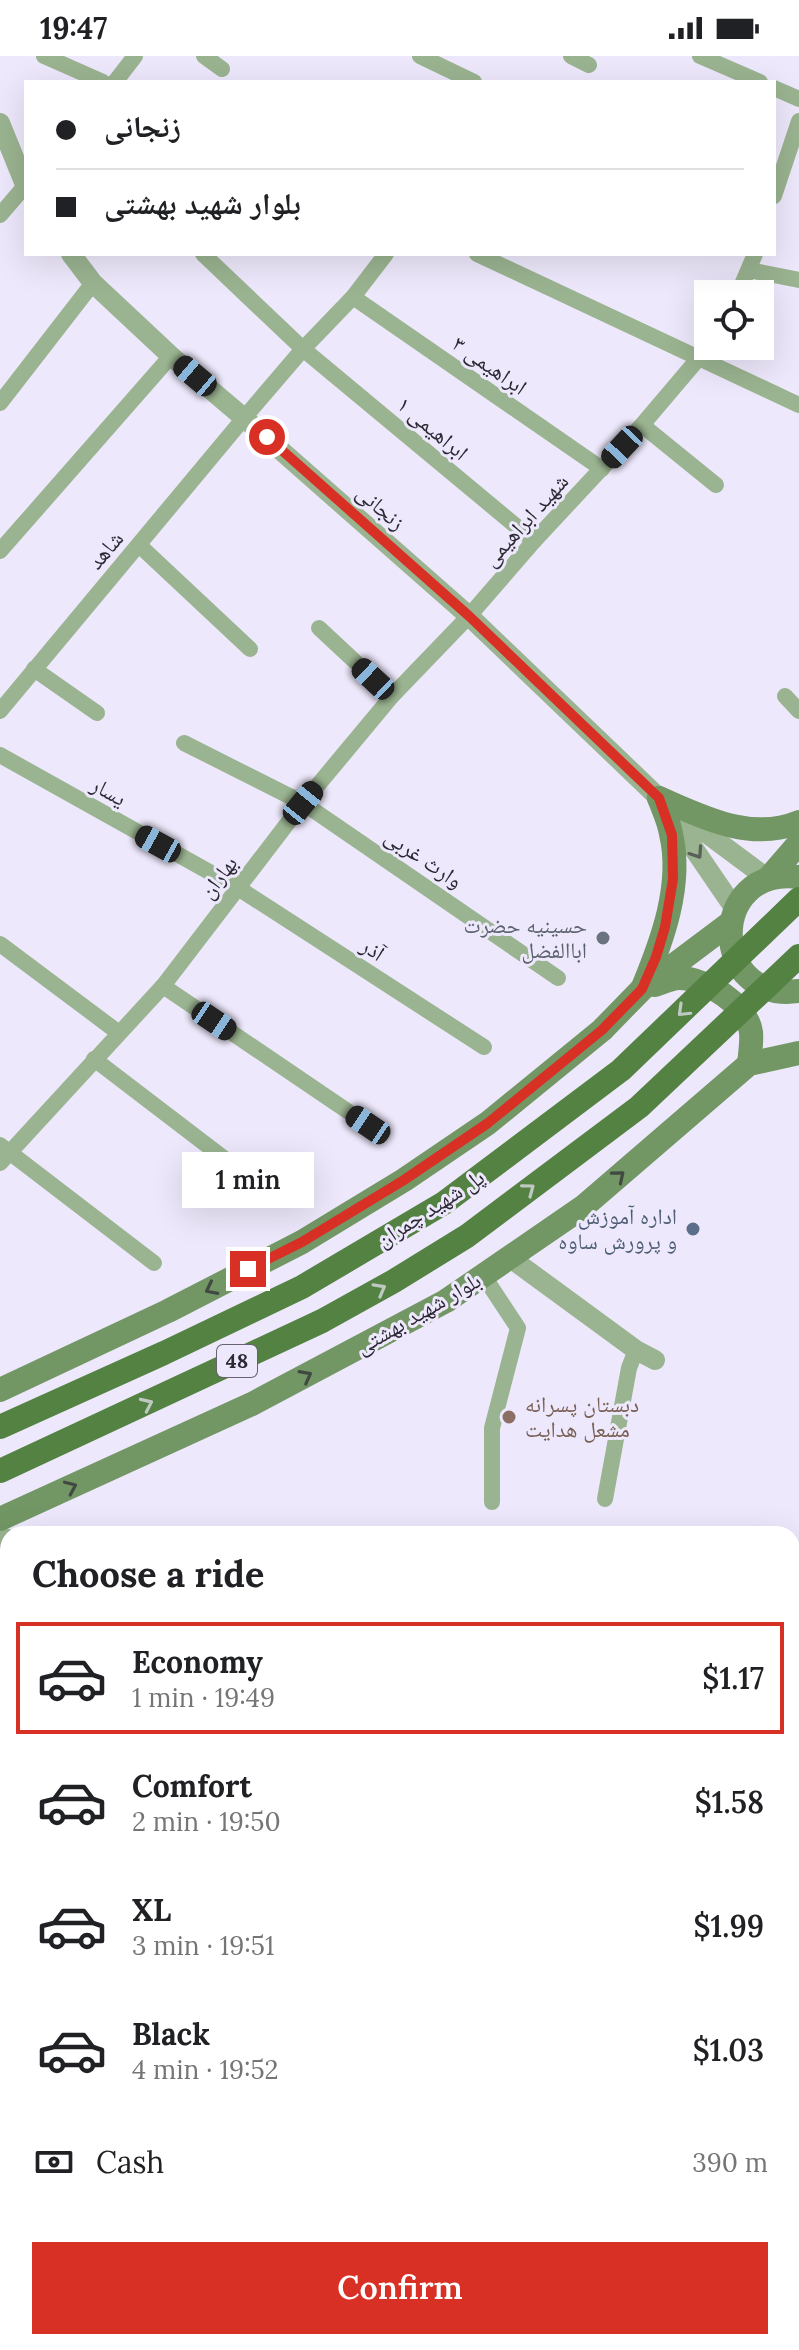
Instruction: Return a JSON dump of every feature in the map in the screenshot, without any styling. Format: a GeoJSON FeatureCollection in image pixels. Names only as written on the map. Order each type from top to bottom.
{"type":"FeatureCollection","features":[{"type":"Feature","properties":{"kind":"main road"},"geometry":{"type":"LineString","coordinates":[[659,798],[736,828],[777,828],[799,822]]}},
{"type":"Feature","properties":{"kind":"main road"},"geometry":{"type":"LineString","coordinates":[[642,989],[665,927],[673,879],[672,835],[659,798]]}},
{"type":"Feature","properties":{"kind":"main road"},"geometry":{"type":"LineString","coordinates":[[0,1390],[168,1311],[302,1242],[404,1180],[488,1123],[602,1030],[642,989],[733,916],[745,894],[768,879],[799,843]]}},
{"type":"Feature","properties":{"kind":"main road"},"geometry":{"type":"LineString","coordinates":[[768,879],[799,877]]}},
{"type":"Feature","properties":{"kind":"main road","name":"پل شهید چمران"},"geometry":{"type":"LineString","coordinates":[[0,1427],[302,1287],[444,1203],[621,1070],[799,899]]}},
{"type":"Feature","properties":{"kind":"main road"},"geometry":{"type":"LineString","coordinates":[[733,916],[731,948],[742,970],[750,979],[771,990],[799,991]]}},
{"type":"Feature","properties":{"kind":"main road","name":"پل شهید چمران"},"geometry":{"type":"LineString","coordinates":[[0,1471],[322,1321],[467,1236],[639,1107],[799,956]]}},
{"type":"Feature","properties":{"kind":"main road"},"geometry":{"type":"LineString","coordinates":[[642,989],[677,978],[699,981],[721,992],[746,1018],[751,1033],[749,1064]]}},
{"type":"Feature","properties":{"kind":"main road","name":"بلوار شهید بهشتی"},"geometry":{"type":"LineString","coordinates":[[0,1519],[252,1404],[446,1301],[583,1207],[749,1064],[799,1053]]}},
{"type":"Feature","properties":{"kind":"street"},"geometry":{"type":"LineString","coordinates":[[44,56],[98,80]]}},
{"type":"Feature","properties":{"kind":"street"},"geometry":{"type":"LineString","coordinates":[[117,80],[135,56]]}},
{"type":"Feature","properties":{"kind":"street"},"geometry":{"type":"LineString","coordinates":[[204,56],[222,69]]}},
{"type":"Feature","properties":{"kind":"street"},"geometry":{"type":"LineString","coordinates":[[420,56],[470,80]]}},
{"type":"Feature","properties":{"kind":"street"},"geometry":{"type":"LineString","coordinates":[[571,56],[589,65]]}},
{"type":"Feature","properties":{"kind":"street"},"geometry":{"type":"LineString","coordinates":[[700,56],[755,80]]}},
{"type":"Feature","properties":{"kind":"street"},"geometry":{"type":"LineString","coordinates":[[776,89],[799,99]]}},
{"type":"Feature","properties":{"kind":"street"},"geometry":{"type":"LineString","coordinates":[[776,190],[799,121]]}},
{"type":"Feature","properties":{"kind":"street"},"geometry":{"type":"LineString","coordinates":[[0,123],[24,182]]}},
{"type":"Feature","properties":{"kind":"street"},"geometry":{"type":"LineString","coordinates":[[0,215],[24,189]]}},
{"type":"Feature","properties":{"kind":"street","name":"زنجانی"},"geometry":{"type":"LineString","coordinates":[[73,256],[93,283],[171,356],[469,616],[659,798]]}},
{"type":"Feature","properties":{"kind":"street","name":"ابراهیمی ۱"},"geometry":{"type":"LineString","coordinates":[[205,256],[303,349],[534,541]]}},
{"type":"Feature","properties":{"kind":"street","name":"شاهد"},"geometry":{"type":"LineString","coordinates":[[0,711],[244,418],[353,297],[384,256]]}},
{"type":"Feature","properties":{"kind":"street"},"geometry":{"type":"LineString","coordinates":[[482,256],[694,347]]}},
{"type":"Feature","properties":{"kind":"street"},"geometry":{"type":"LineString","coordinates":[[752,262],[799,280]]}},
{"type":"Feature","properties":{"kind":"street"},"geometry":{"type":"LineString","coordinates":[[0,403],[93,283]]}},
{"type":"Feature","properties":{"kind":"street","name":"ابراهیمی ۳"},"geometry":{"type":"LineString","coordinates":[[353,297],[602,469]]}},
{"type":"Feature","properties":{"kind":"street"},"geometry":{"type":"LineString","coordinates":[[0,551],[171,356]]}},
{"type":"Feature","properties":{"kind":"street","name":"شهید ابراهیمی"},"geometry":{"type":"LineString","coordinates":[[469,616],[698,360]]}},
{"type":"Feature","properties":{"kind":"street"},"geometry":{"type":"LineString","coordinates":[[719,360],[799,405]]}},
{"type":"Feature","properties":{"kind":"street"},"geometry":{"type":"LineString","coordinates":[[642,425],[716,485]]}},
{"type":"Feature","properties":{"kind":"street"},"geometry":{"type":"LineString","coordinates":[[139,545],[250,649]]}},
{"type":"Feature","properties":{"kind":"street","name":"بهاران"},"geometry":{"type":"LineString","coordinates":[[3,1154],[163,986],[303,803],[392,696],[469,616]]}},
{"type":"Feature","properties":{"kind":"street"},"geometry":{"type":"LineString","coordinates":[[319,628],[392,696]]}},
{"type":"Feature","properties":{"kind":"street"},"geometry":{"type":"LineString","coordinates":[[34,669],[97,713]]}},
{"type":"Feature","properties":{"kind":"street"},"geometry":{"type":"LineString","coordinates":[[785,696],[799,711]]}},
{"type":"Feature","properties":{"kind":"street","name":"وارث غربی"},"geometry":{"type":"LineString","coordinates":[[184,743],[303,803],[558,978]]}},
{"type":"Feature","properties":{"kind":"street","name":"یسار"},"geometry":{"type":"LineString","coordinates":[[0,755],[238,888]]}},
{"type":"Feature","properties":{"kind":"street"},"geometry":{"type":"LineString","coordinates":[[659,798],[768,879]]}},
{"type":"Feature","properties":{"kind":"street"},"geometry":{"type":"LineString","coordinates":[[659,798],[733,916]]}},
{"type":"Feature","properties":{"kind":"street","name":"آذر"},"geometry":{"type":"LineString","coordinates":[[238,888],[484,1047]]}},
{"type":"Feature","properties":{"kind":"street"},"geometry":{"type":"LineString","coordinates":[[0,944],[119,1033]]}},
{"type":"Feature","properties":{"kind":"street"},"geometry":{"type":"LineString","coordinates":[[163,986],[368,1125]]}},
{"type":"Feature","properties":{"kind":"street"},"geometry":{"type":"LineString","coordinates":[[94,1059],[255,1182]]}},
{"type":"Feature","properties":{"kind":"street"},"geometry":{"type":"LineString","coordinates":[[3,1154],[154,1263]]}},
{"type":"Feature","properties":{"kind":"street"},"geometry":{"type":"LineString","coordinates":[[509,1257],[636,1350],[655,1360]]}},
{"type":"Feature","properties":{"kind":"street"},"geometry":{"type":"LineString","coordinates":[[483,1275],[518,1328],[492,1428],[492,1502]]}},
{"type":"Feature","properties":{"kind":"street"},"geometry":{"type":"LineString","coordinates":[[605,1499],[629,1368],[636,1350]]}},
{"type":"Feature","properties":{"kind":"place","name":"حسینیه حضرت اباالفضل"},"geometry":{"type":"Point","coordinates":[603,938]}},
{"type":"Feature","properties":{"kind":"place","name":"اداره آموزش و پرورش ساوه"},"geometry":{"type":"Point","coordinates":[693,1229]}},
{"type":"Feature","properties":{"kind":"place","name":"دبستان پسرانه مشعل هدایت"},"geometry":{"type":"Point","coordinates":[509,1417]}},
{"type":"Feature","properties":{"kind":"route"},"geometry":{"type":"LineString","coordinates":[[248,1269],[302,1242],[404,1180],[488,1123],[602,1030],[642,989],[665,927],[673,879],[672,835],[659,798],[469,616],[267,437]]}}]}
